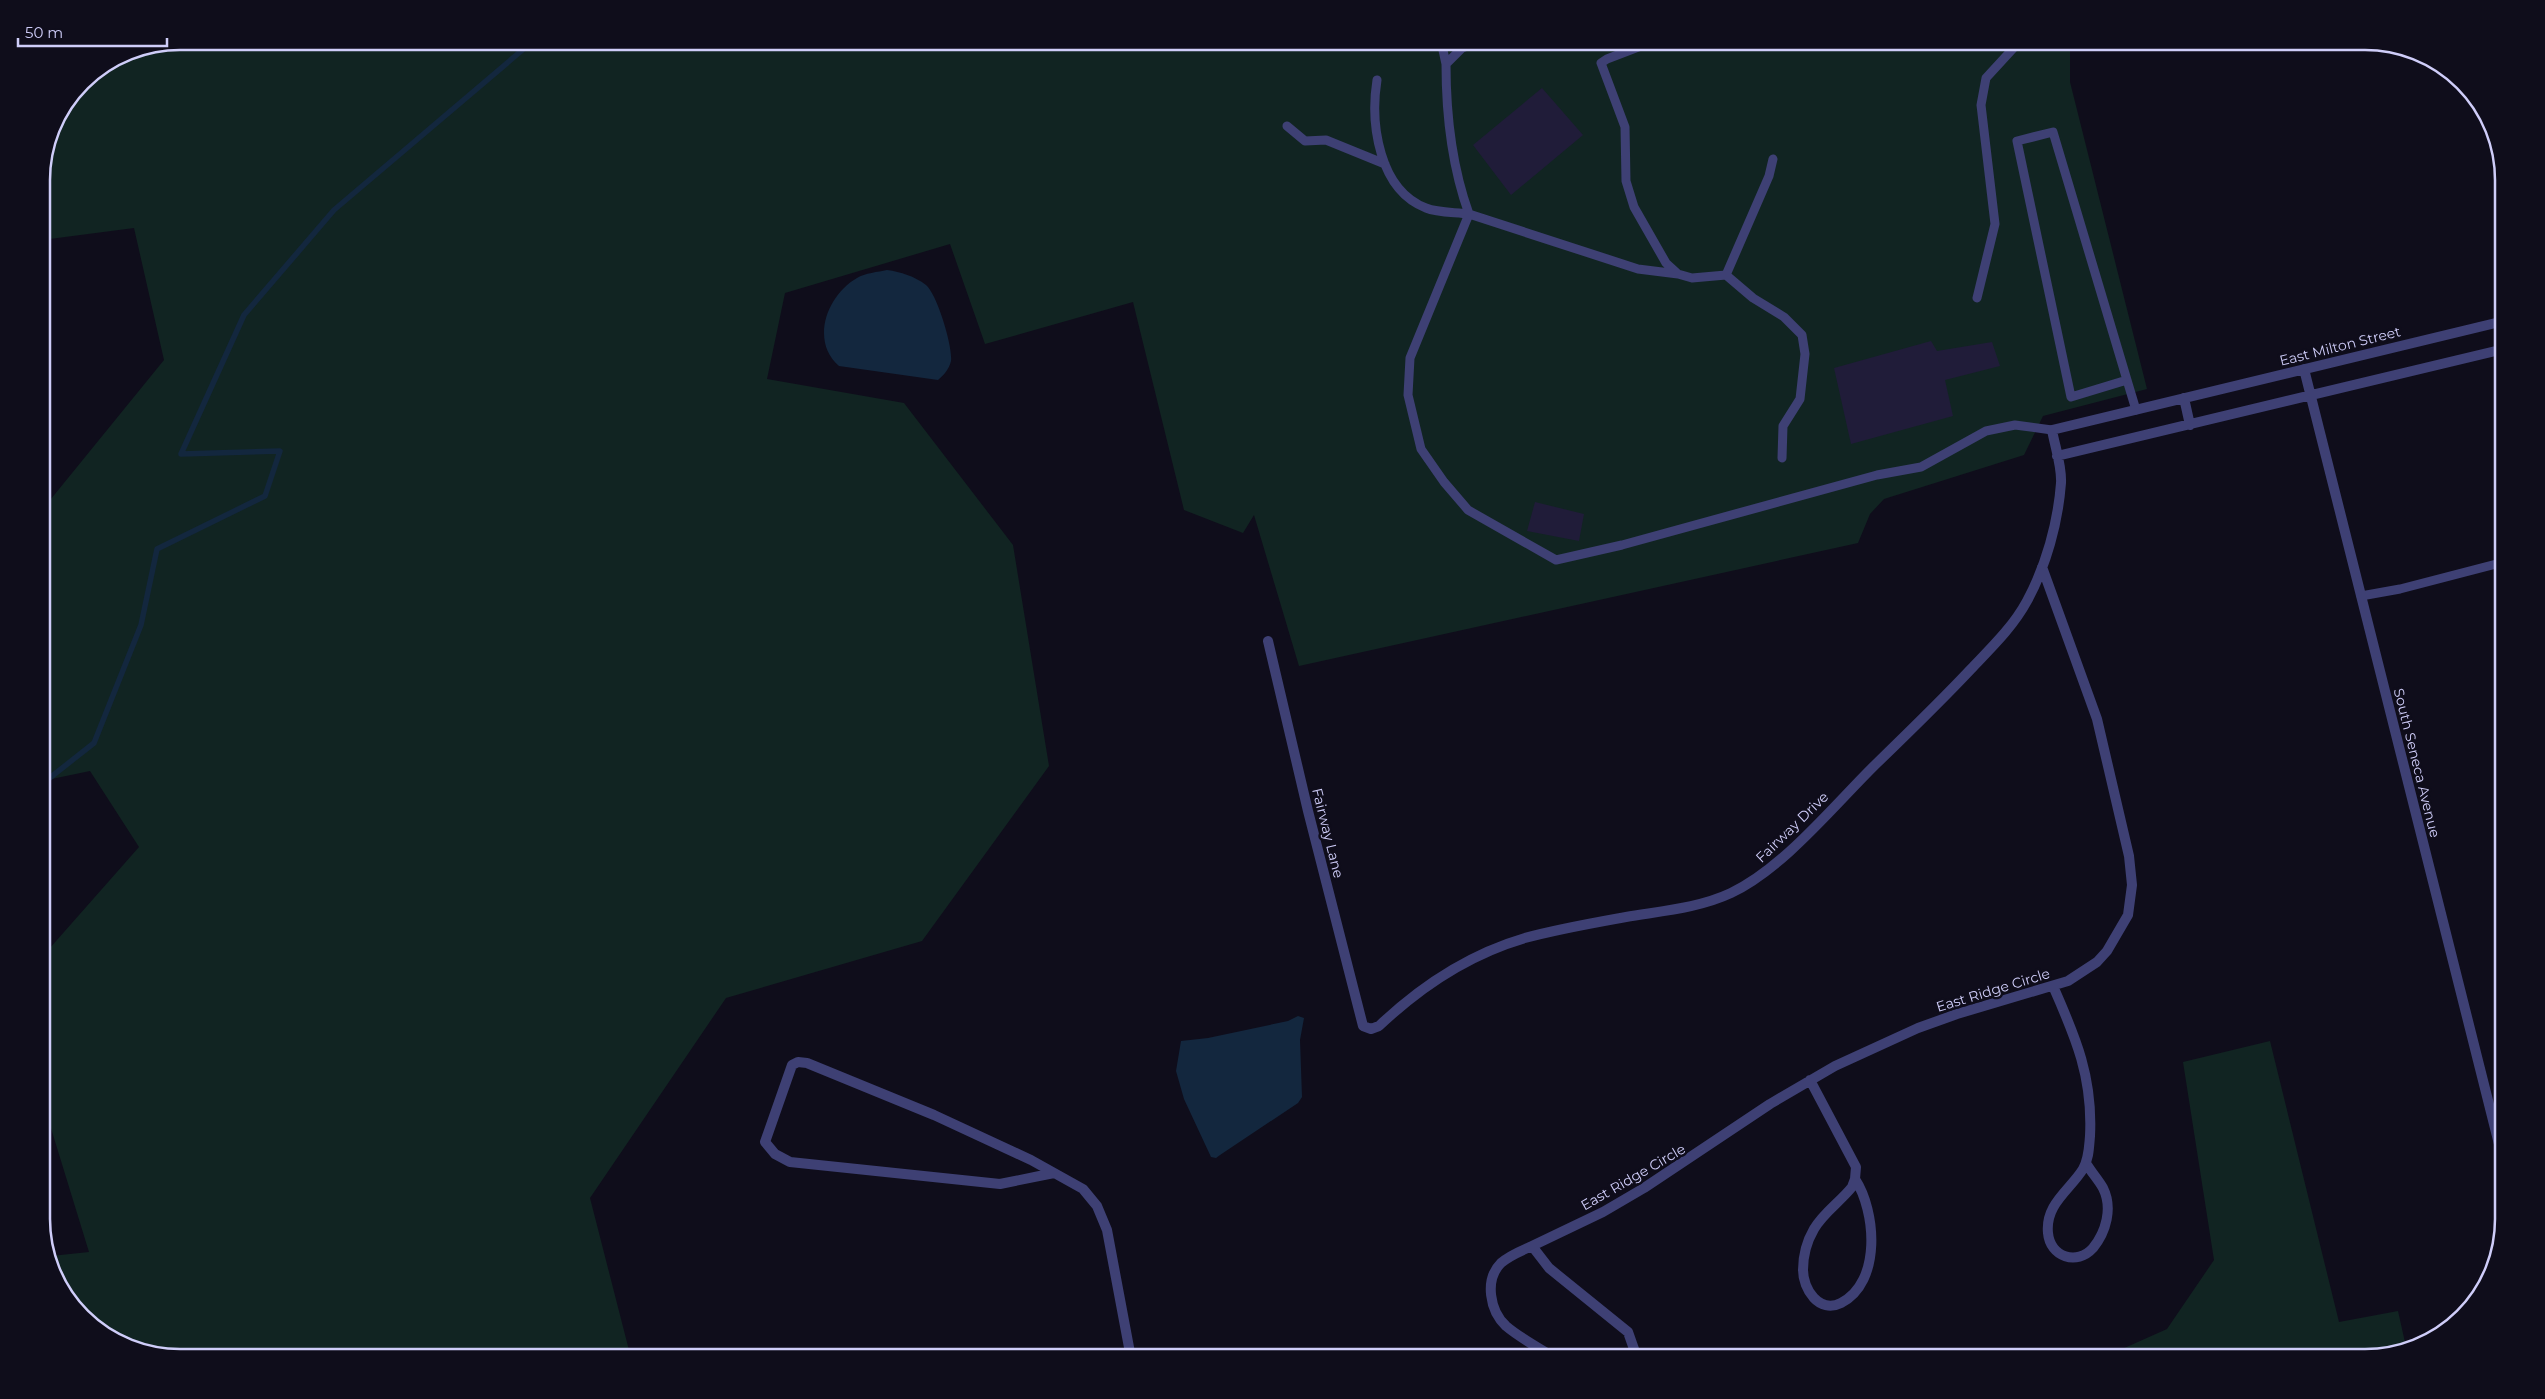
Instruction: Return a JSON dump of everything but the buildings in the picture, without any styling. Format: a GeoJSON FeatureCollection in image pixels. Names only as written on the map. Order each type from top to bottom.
{"type":"FeatureCollection","features":[{"type":"Feature","properties":{"kind":"street","name":"East Milton Street"},"geometry":{"type":"LineString","coordinates":[[2052,430],[2495,323]]}},
{"type":"Feature","properties":{"kind":"street"},"geometry":{"type":"LineString","coordinates":[[2058,456],[2495,351]]}},
{"type":"Feature","properties":{"kind":"street","name":"South Seneca Avenue"},"geometry":{"type":"LineString","coordinates":[[2304,369],[2495,1128]]}},
{"type":"Feature","properties":{"kind":"street"},"geometry":{"type":"LineString","coordinates":[[2184,398],[2190,425]]}},
{"type":"Feature","properties":{"kind":"street"},"geometry":{"type":"LineString","coordinates":[[2042,566],[2054,526],[2061,482],[2052,430]]}},
{"type":"Feature","properties":{"kind":"street","name":"East Ridge Circle"},"geometry":{"type":"LineString","coordinates":[[1542,1349],[1505,1324],[1496,1311],[1491,1297],[1491,1282],[1499,1265],[1508,1257],[1603,1212],[1644,1188],[1810,1080],[1918,1028],[2001,999],[2053,986],[2084,972],[2107,951],[2126,920],[2132,885],[2129,856],[2097,719],[2042,566]]}},
{"type":"Feature","properties":{"kind":"street","name":"Fairway Drive"},"geometry":{"type":"LineString","coordinates":[[1369,1029],[1379,1026],[1419,992],[1456,968],[1496,948],[1525,938],[1593,923],[1702,903],[1731,893],[1768,870],[1996,644],[2027,600],[2042,566]]}},
{"type":"Feature","properties":{"kind":"street","name":"Fairway Lane"},"geometry":{"type":"LineString","coordinates":[[1268,640],[1308,811],[1363,1026],[1369,1029]]}},
{"type":"Feature","properties":{"kind":"street"},"geometry":{"type":"LineString","coordinates":[[2053,986],[2085,1065],[2091,1115],[2086,1163],[2058,1199],[2049,1219],[2050,1240],[2055,1250],[2071,1258],[2082,1256],[2092,1249],[2104,1232],[2107,1218],[2107,1201],[2103,1188],[2086,1163]]}},
{"type":"Feature","properties":{"kind":"street"},"geometry":{"type":"LineString","coordinates":[[1054,1173],[1000,1184],[790,1162],[775,1154],[765,1142],[792,1065],[798,1062],[808,1063],[934,1115],[1054,1173],[1083,1189],[1097,1206],[1107,1230],[1129,1349]]}},
{"type":"Feature","properties":{"kind":"street"},"geometry":{"type":"LineString","coordinates":[[1810,1080],[1851,1154],[1856,1167],[1856,1179],[1863,1191],[1872,1249],[1862,1282],[1853,1294],[1841,1303],[1825,1305],[1813,1298],[1806,1285],[1803,1270],[1804,1256],[1814,1228],[1846,1194],[1856,1179]]}},
{"type":"Feature","properties":{"kind":"street"},"geometry":{"type":"LineString","coordinates":[[1532,1246],[1549,1268],[1628,1332],[1634,1349]]}},
{"type":"Feature","properties":{"kind":"lane"},"geometry":{"type":"LineString","coordinates":[[1443,50],[1446,64],[1446,109],[1463,198],[1469,214],[1410,358],[1408,394],[1421,449],[1444,482],[1468,510],[1556,560],[1622,545],[1877,475],[1921,467],[1986,431],[2015,425],[2052,430]]}},
{"type":"Feature","properties":{"kind":"lane"},"geometry":{"type":"LineString","coordinates":[[1446,64],[1460,50]]}},
{"type":"Feature","properties":{"kind":"lane"},"geometry":{"type":"LineString","coordinates":[[1630,50],[1600,63],[1625,127],[1626,181],[1634,207],[1666,263],[1678,274]]}},
{"type":"Feature","properties":{"kind":"lane"},"geometry":{"type":"LineString","coordinates":[[1977,298],[1996,224],[1981,105],[1986,78],[2012,50]]}},
{"type":"Feature","properties":{"kind":"lane"},"geometry":{"type":"LineString","coordinates":[[1377,80],[1374,113],[1385,164],[1394,182],[1410,199],[1428,209],[1469,214],[1638,269],[1678,274],[1692,278],[1726,275],[1753,298],[1784,318],[1802,335],[1805,354],[1800,399],[1783,426],[1782,458]]}},
{"type":"Feature","properties":{"kind":"lane"},"geometry":{"type":"LineString","coordinates":[[1287,126],[1305,141],[1326,140],[1385,164]]}},
{"type":"Feature","properties":{"kind":"lane"},"geometry":{"type":"LineString","coordinates":[[2127,380],[2071,397],[2016,141],[2053,132],[2136,410]]}},
{"type":"Feature","properties":{"kind":"lane"},"geometry":{"type":"LineString","coordinates":[[1726,275],[1769,176],[1773,159]]}},
{"type":"Feature","properties":{"kind":"lane"},"geometry":{"type":"LineString","coordinates":[[2361,596],[2400,589],[2495,564]]}},
{"type":"Feature","properties":{"kind":"green space"},"geometry":{"type":"Polygon","coordinates":[[[171,50],[2070,50],[2070,82],[2147,389],[2043,416],[2024,455],[1884,499],[1870,514],[1858,543],[1299,666],[1254,515],[1243,533],[1184,510],[1133,302],[985,344],[950,244],[785,293],[767,379],[904,403],[1013,545],[1049,766],[922,941],[726,998],[590,1198],[629,1349],[163,1348],[146,1345],[115,1332],[94,1317],[82,1305],[63,1277],[55,1256],[89,1252],[50,1125],[50,948],[139,847],[90,771],[50,779],[50,500],[164,360],[134,228],[50,239],[50,171],[52,155],[67,115],[94,82],[122,63],[155,52],[171,50]]]}},
{"type":"Feature","properties":{"kind":"green space"},"geometry":{"type":"Polygon","coordinates":[[[2270,1041],[2339,1322],[2398,1311],[2405,1343],[2382,1348],[2365,1349],[2122,1349],[2167,1329],[2214,1260],[2183,1062],[2270,1041]]]}},
{"type":"Feature","properties":{"kind":"water"},"geometry":{"type":"Polygon","coordinates":[[[887,270],[917,279],[926,285],[935,299],[943,321],[951,354],[949,367],[938,380],[839,366],[830,356],[825,344],[824,332],[830,307],[837,295],[860,276],[887,270]]]}},
{"type":"Feature","properties":{"kind":"water"},"geometry":{"type":"Polygon","coordinates":[[[1298,1016],[1304,1018],[1300,1040],[1302,1097],[1298,1103],[1216,1158],[1211,1157],[1184,1099],[1176,1071],[1181,1041],[1208,1038],[1288,1021],[1298,1016]]]}},
{"type":"Feature","properties":{"kind":"waterway"},"geometry":{"type":"LineString","coordinates":[[50,778],[94,743],[141,625],[157,549],[265,496],[280,451],[181,454],[244,315],[334,210],[522,50]]}}]}
